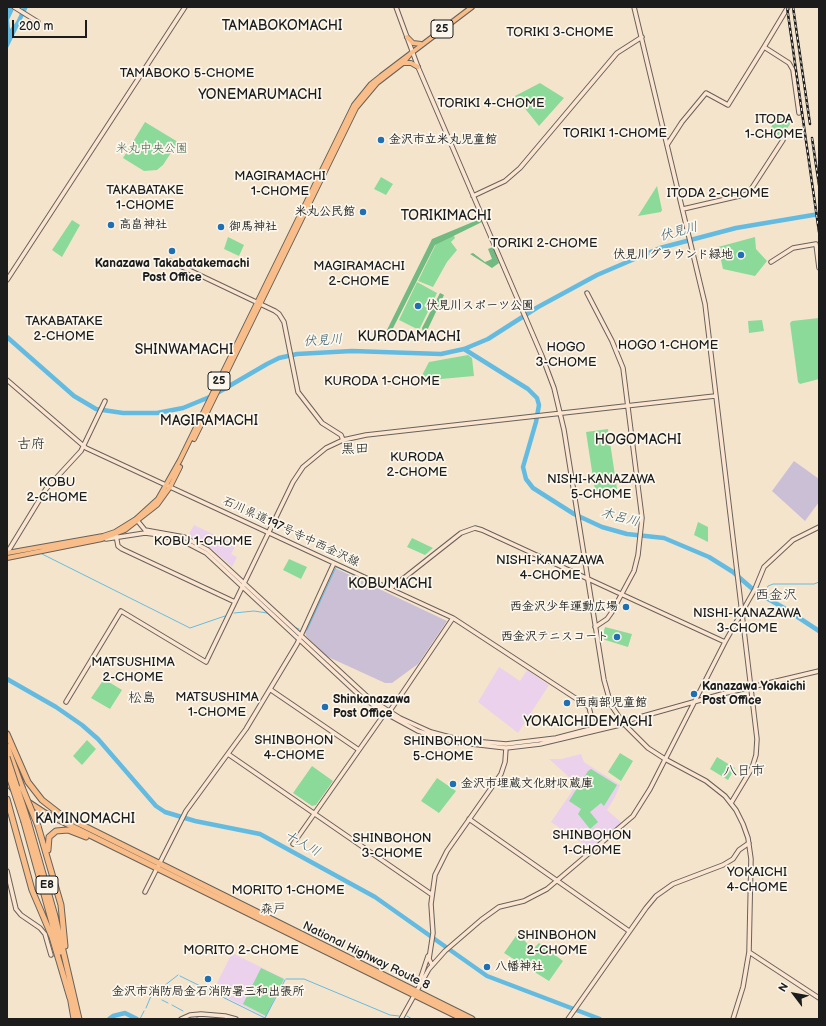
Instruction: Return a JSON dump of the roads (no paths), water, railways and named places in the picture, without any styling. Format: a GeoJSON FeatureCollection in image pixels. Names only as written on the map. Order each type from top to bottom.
{"type":"FeatureCollection","features":[{"type":"Feature","properties":{"kind":"highway","name":"National Highway Route 8"},"geometry":{"type":"LineString","coordinates":[[7,734],[9,746],[28,782],[42,800],[50,807],[80,826],[415,993],[472,1019]]}},
{"type":"Feature","properties":{"kind":"highway"},"geometry":{"type":"LineString","coordinates":[[9,746],[9,757],[38,826],[61,905],[61,948],[74,1019]]}},
{"type":"Feature","properties":{"kind":"highway"},"geometry":{"type":"LineString","coordinates":[[9,746],[22,787]]}},
{"type":"Feature","properties":{"kind":"highway","name":"E8"},"geometry":{"type":"LineString","coordinates":[[9,757],[61,948]]}},
{"type":"Feature","properties":{"kind":"highway","name":"E8"},"geometry":{"type":"LineString","coordinates":[[7,770],[26,822]]}},
{"type":"Feature","properties":{"kind":"highway","name":"National Highway Route 8"},"geometry":{"type":"LineString","coordinates":[[7,782],[24,800],[45,813],[158,866]]}},
{"type":"Feature","properties":{"kind":"highway"},"geometry":{"type":"LineString","coordinates":[[7,799],[32,890],[61,948],[79,1019]]}},
{"type":"Feature","properties":{"kind":"highway"},"geometry":{"type":"LineString","coordinates":[[48,860],[49,838],[53,832],[60,830],[73,832],[119,849]]}},
{"type":"Feature","properties":{"kind":"highway","name":"National Highway Route 8"},"geometry":{"type":"LineString","coordinates":[[415,993],[463,1019]]}},
{"type":"Feature","properties":{"kind":"main road","name":"25"},"geometry":{"type":"LineString","coordinates":[[7,558],[102,539],[115,535],[137,521],[169,486],[354,105],[371,84],[421,44],[472,7]]}},
{"type":"Feature","properties":{"kind":"main road"},"geometry":{"type":"LineString","coordinates":[[407,37],[416,44],[421,44]]}},
{"type":"Feature","properties":{"kind":"main road","name":"25"},"geometry":{"type":"LineString","coordinates":[[258,303],[356,108],[377,83],[402,63],[412,52]]}},
{"type":"Feature","properties":{"kind":"main road"},"geometry":{"type":"LineString","coordinates":[[402,63],[411,63],[418,67]]}},
{"type":"Feature","properties":{"kind":"main road","name":"25"},"geometry":{"type":"LineString","coordinates":[[7,553],[95,537],[115,535]]}},
{"type":"Feature","properties":{"kind":"street"},"geometry":{"type":"LineString","coordinates":[[14,7],[38,22]]}},
{"type":"Feature","properties":{"kind":"street"},"geometry":{"type":"LineString","coordinates":[[7,280],[185,7]]}},
{"type":"Feature","properties":{"kind":"street"},"geometry":{"type":"LineString","coordinates":[[396,7],[418,67],[549,372],[561,413],[606,690],[613,710],[622,722],[645,745],[665,759],[706,781],[731,803],[740,815],[749,843],[751,883],[749,952],[743,987],[733,1019]]}},
{"type":"Feature","properties":{"kind":"street"},"geometry":{"type":"LineString","coordinates":[[634,7],[705,304],[757,739],[756,755],[752,768],[731,803]]}},
{"type":"Feature","properties":{"kind":"street"},"geometry":{"type":"LineString","coordinates":[[667,145],[682,122],[706,92],[728,106],[788,7]]}},
{"type":"Feature","properties":{"kind":"street"},"geometry":{"type":"LineString","coordinates":[[473,196],[505,181],[520,168],[617,53],[642,37]]}},
{"type":"Feature","properties":{"kind":"street"},"geometry":{"type":"LineString","coordinates":[[764,47],[789,63],[793,70],[799,113]]}},
{"type":"Feature","properties":{"kind":"street"},"geometry":{"type":"LineString","coordinates":[[683,209],[748,194],[783,140]]}},
{"type":"Feature","properties":{"kind":"street"},"geometry":{"type":"LineString","coordinates":[[771,262],[793,248],[816,244],[819,268]]}},
{"type":"Feature","properties":{"kind":"street"},"geometry":{"type":"LineString","coordinates":[[170,261],[279,314],[284,322],[298,392],[322,423],[341,435],[343,440]]}},
{"type":"Feature","properties":{"kind":"street"},"geometry":{"type":"LineString","coordinates":[[587,292],[619,357],[626,388],[627,406],[642,518],[641,537],[634,571],[608,619],[595,627]]}},
{"type":"Feature","properties":{"kind":"street","name":"石川県道197号寺中西金沢線"},"geometry":{"type":"LineString","coordinates":[[7,380],[84,446],[453,618],[589,708],[594,728]]}},
{"type":"Feature","properties":{"kind":"street"},"geometry":{"type":"LineString","coordinates":[[66,702],[121,611],[206,662],[293,482],[303,467],[326,448],[343,440],[366,435],[715,396]]}},
{"type":"Feature","properties":{"kind":"street"},"geometry":{"type":"LineString","coordinates":[[7,553],[46,489],[75,459],[84,446],[105,401]]}},
{"type":"Feature","properties":{"kind":"street"},"geometry":{"type":"LineString","coordinates":[[137,521],[145,530],[184,537],[202,546],[219,558],[243,584]]}},
{"type":"Feature","properties":{"kind":"street"},"geometry":{"type":"LineString","coordinates":[[420,982],[432,965],[450,947],[491,911],[499,907],[532,898],[558,880],[633,816],[665,759],[724,642],[755,589],[767,563],[797,538],[819,527]]}},
{"type":"Feature","properties":{"kind":"street"},"geometry":{"type":"LineString","coordinates":[[390,589],[461,533],[475,528],[724,642]]}},
{"type":"Feature","properties":{"kind":"street"},"geometry":{"type":"LineString","coordinates":[[235,602],[122,549],[118,546],[115,535],[145,533],[172,537],[206,553],[243,584],[359,695],[418,731],[474,746],[506,748],[540,744],[819,671]]}},
{"type":"Feature","properties":{"kind":"street"},"geometry":{"type":"LineString","coordinates":[[145,892],[184,815],[228,754],[271,690],[300,638],[334,563]]}},
{"type":"Feature","properties":{"kind":"street"},"geometry":{"type":"LineString","coordinates":[[294,844],[453,618]]}},
{"type":"Feature","properties":{"kind":"street"},"geometry":{"type":"LineString","coordinates":[[271,690],[360,750]]}},
{"type":"Feature","properties":{"kind":"street"},"geometry":{"type":"LineString","coordinates":[[387,712],[431,732],[490,744],[541,741],[622,722]]}},
{"type":"Feature","properties":{"kind":"street"},"geometry":{"type":"LineString","coordinates":[[432,965],[429,959],[433,933],[431,894],[435,875],[440,861],[501,774],[505,762],[506,748]]}},
{"type":"Feature","properties":{"kind":"street"},"geometry":{"type":"LineString","coordinates":[[228,754],[431,894]]}},
{"type":"Feature","properties":{"kind":"street"},"geometry":{"type":"LineString","coordinates":[[469,819],[629,931]]}},
{"type":"Feature","properties":{"kind":"street"},"geometry":{"type":"LineString","coordinates":[[568,1019],[629,931],[656,896],[673,884],[723,865],[733,859],[739,850],[749,843]]}},
{"type":"Feature","properties":{"kind":"street"},"geometry":{"type":"LineString","coordinates":[[7,871],[16,908],[20,915],[40,928],[45,934],[51,955]]}},
{"type":"Feature","properties":{"kind":"street"},"geometry":{"type":"LineString","coordinates":[[401,1019],[420,982],[430,952]]}},
{"type":"Feature","properties":{"kind":"street"},"geometry":{"type":"LineString","coordinates":[[749,952],[819,998]]}},
{"type":"Feature","properties":{"kind":"street"},"geometry":{"type":"LineString","coordinates":[[181,1019],[190,1015],[201,1014],[225,1016],[236,1019]]}},
{"type":"Feature","properties":{"kind":"water"},"geometry":{"type":"Polygon","coordinates":[[[8,7],[15,7],[9,20],[10,29],[16,22],[23,7],[28,7],[7,50],[8,7]]]}},
{"type":"Feature","properties":{"kind":"waterway","name":"伏見川"},"geometry":{"type":"LineString","coordinates":[[7,337],[74,396],[96,409],[123,413],[157,413],[183,408],[212,396],[279,358],[297,354],[352,351],[441,354],[464,349],[488,339],[538,307],[597,275],[660,248],[736,228],[819,214]]}},
{"type":"Feature","properties":{"kind":"waterway","name":"木呂川"},"geometry":{"type":"LineString","coordinates":[[464,349],[528,389],[537,398],[539,405],[536,422],[523,467],[526,479],[533,488],[574,514],[602,527],[627,534],[664,538],[709,557],[733,572],[756,592],[819,631]]}},
{"type":"Feature","properties":{"kind":"waterway"},"geometry":{"type":"LineString","coordinates":[[26,552],[31,551]]}},
{"type":"Feature","properties":{"kind":"waterway"},"geometry":{"type":"LineString","coordinates":[[12,555],[19,553]]}},
{"type":"Feature","properties":{"kind":"waterway"},"geometry":{"type":"LineString","coordinates":[[42,554],[190,628],[225,616]]}},
{"type":"Feature","properties":{"kind":"waterway"},"geometry":{"type":"LineString","coordinates":[[307,630],[336,567],[386,589]]}},
{"type":"Feature","properties":{"kind":"waterway"},"geometry":{"type":"LineString","coordinates":[[763,596],[768,586],[773,584],[814,584],[819,582]]}},
{"type":"Feature","properties":{"kind":"waterway"},"geometry":{"type":"LineString","coordinates":[[234,613],[254,611],[267,613],[272,617]]}},
{"type":"Feature","properties":{"kind":"waterway"},"geometry":{"type":"LineString","coordinates":[[294,627],[299,629]]}},
{"type":"Feature","properties":{"kind":"waterway","name":"十人川"},"geometry":{"type":"LineString","coordinates":[[7,679],[56,707],[82,725],[98,739],[156,806],[165,812],[195,821],[260,834],[375,897],[487,976],[600,1019]]}},
{"type":"Feature","properties":{"kind":"waterway"},"geometry":{"type":"LineString","coordinates":[[155,993],[178,975]]}},
{"type":"Feature","properties":{"kind":"waterway"},"geometry":{"type":"LineString","coordinates":[[180,976],[265,1018],[285,980]]}},
{"type":"Feature","properties":{"kind":"waterway"},"geometry":{"type":"LineString","coordinates":[[286,979],[304,979],[390,1015],[399,1016]]}},
{"type":"Feature","properties":{"kind":"waterway"},"geometry":{"type":"LineString","coordinates":[[146,1008],[151,996]]}},
{"type":"Feature","properties":{"kind":"waterway"},"geometry":{"type":"LineString","coordinates":[[162,1000],[168,1003]]}},
{"type":"Feature","properties":{"kind":"waterway"},"geometry":{"type":"LineString","coordinates":[[172,1005],[183,1011]]}},
{"type":"Feature","properties":{"kind":"waterway"},"geometry":{"type":"LineString","coordinates":[[140,1019],[144,1011]]}},
{"type":"Feature","properties":{"kind":"waterway"},"geometry":{"type":"LineString","coordinates":[[109,1019],[113,1016],[125,1013],[137,1019]]}},
{"type":"Feature","properties":{"kind":"waterway"},"geometry":{"type":"LineString","coordinates":[[407,1016],[412,1019]]}},
{"type":"Feature","properties":{"kind":"waterway"},"geometry":{"type":"LineString","coordinates":[[196,1017],[200,1019]]}},
{"type":"Feature","properties":{"kind":"railway"},"geometry":{"type":"LineString","coordinates":[[787,7],[819,232]]}},
{"type":"Feature","properties":{"kind":"railway"},"geometry":{"type":"LineString","coordinates":[[793,7],[810,124]]}},
{"type":"Feature","properties":{"kind":"railway"},"geometry":{"type":"LineString","coordinates":[[812,138],[819,185]]}},
{"type":"Feature","properties":{"kind":"place","name":"金沢市立米丸児童館"},"geometry":{"type":"Point","coordinates":[381,140]}},
{"type":"Feature","properties":{"kind":"place","name":"米丸公民館"},"geometry":{"type":"Point","coordinates":[363,212]}},
{"type":"Feature","properties":{"kind":"place","name":"高畠神社"},"geometry":{"type":"Point","coordinates":[111,225]}},
{"type":"Feature","properties":{"kind":"place","name":"御馬神社"},"geometry":{"type":"Point","coordinates":[221,227]}},
{"type":"Feature","properties":{"kind":"place","name":"Kanazawa Takabatakemachi Post Office"},"geometry":{"type":"Point","coordinates":[172,251]}},
{"type":"Feature","properties":{"kind":"place","name":"伏見川グラウンド緑地"},"geometry":{"type":"Point","coordinates":[741,255]}},
{"type":"Feature","properties":{"kind":"place","name":"伏見川スポーツ公園"},"geometry":{"type":"Point","coordinates":[418,306]}},
{"type":"Feature","properties":{"kind":"place","name":"西金沢少年運動広場"},"geometry":{"type":"Point","coordinates":[626,607]}},
{"type":"Feature","properties":{"kind":"place","name":"西金沢テニスコート"},"geometry":{"type":"Point","coordinates":[617,637]}},
{"type":"Feature","properties":{"kind":"place","name":"Kanazawa Yokaichi Post Office"},"geometry":{"type":"Point","coordinates":[694,694]}},
{"type":"Feature","properties":{"kind":"place","name":"西南部児童館"},"geometry":{"type":"Point","coordinates":[567,703]}},
{"type":"Feature","properties":{"kind":"place","name":"Shinkanazawa Post Office"},"geometry":{"type":"Point","coordinates":[325,707]}},
{"type":"Feature","properties":{"kind":"place","name":"金沢市埋蔵文化財収蔵庫"},"geometry":{"type":"Point","coordinates":[453,784]}},
{"type":"Feature","properties":{"kind":"place","name":"八幡神社"},"geometry":{"type":"Point","coordinates":[487,967]}},
{"type":"Feature","properties":{"kind":"place","name":"金沢市消防局金石消防署三和出張所"},"geometry":{"type":"Point","coordinates":[208,979]}},
{"type":"Feature","properties":{"kind":"district","name":"TAMABOKOMACHI"},"geometry":{"type":"Point","coordinates":[282,26]}},
{"type":"Feature","properties":{"kind":"district","name":"TORIKI 3-CHOME"},"geometry":{"type":"Point","coordinates":[560,33]}},
{"type":"Feature","properties":{"kind":"district","name":"TAMABOKO 5-CHOME"},"geometry":{"type":"Point","coordinates":[187,74]}},
{"type":"Feature","properties":{"kind":"district","name":"YONEMARUMACHI"},"geometry":{"type":"Point","coordinates":[260,95]}},
{"type":"Feature","properties":{"kind":"district","name":"TORIKI 4-CHOME"},"geometry":{"type":"Point","coordinates":[491,104]}},
{"type":"Feature","properties":{"kind":"district","name":"ITODA 1-CHOME"},"geometry":{"type":"Point","coordinates":[774,128]}},
{"type":"Feature","properties":{"kind":"district","name":"TORIKI 1-CHOME"},"geometry":{"type":"Point","coordinates":[615,134]}},
{"type":"Feature","properties":{"kind":"district","name":"MAGIRAMACHI 1-CHOME"},"geometry":{"type":"Point","coordinates":[280,184]}},
{"type":"Feature","properties":{"kind":"district","name":"ITODA 2-CHOME"},"geometry":{"type":"Point","coordinates":[718,194]}},
{"type":"Feature","properties":{"kind":"district","name":"TAKABATAKE 1-CHOME"},"geometry":{"type":"Point","coordinates":[145,198]}},
{"type":"Feature","properties":{"kind":"district","name":"TORIKIMACHI"},"geometry":{"type":"Point","coordinates":[446,216]}},
{"type":"Feature","properties":{"kind":"district","name":"TORIKI 2-CHOME"},"geometry":{"type":"Point","coordinates":[544,244]}},
{"type":"Feature","properties":{"kind":"district","name":"MAGIRAMACHI 2-CHOME"},"geometry":{"type":"Point","coordinates":[359,274]}},
{"type":"Feature","properties":{"kind":"district","name":"TAKABATAKE 2-CHOME"},"geometry":{"type":"Point","coordinates":[64,330]}},
{"type":"Feature","properties":{"kind":"district","name":"KURODAMACHI"},"geometry":{"type":"Point","coordinates":[409,337]}},
{"type":"Feature","properties":{"kind":"district","name":"HOGO 1-CHOME"},"geometry":{"type":"Point","coordinates":[668,346]}},
{"type":"Feature","properties":{"kind":"district","name":"SHINWAMACHI"},"geometry":{"type":"Point","coordinates":[184,350]}},
{"type":"Feature","properties":{"kind":"district","name":"HOGO 3-CHOME"},"geometry":{"type":"Point","coordinates":[566,356]}},
{"type":"Feature","properties":{"kind":"district","name":"KURODA 1-CHOME"},"geometry":{"type":"Point","coordinates":[382,382]}},
{"type":"Feature","properties":{"kind":"district","name":"MAGIRAMACHI"},"geometry":{"type":"Point","coordinates":[209,421]}},
{"type":"Feature","properties":{"kind":"district","name":"HOGOMACHI"},"geometry":{"type":"Point","coordinates":[638,440]}},
{"type":"Feature","properties":{"kind":"district","name":"古府"},"geometry":{"type":"Point","coordinates":[31,444]}},
{"type":"Feature","properties":{"kind":"district","name":"黒田"},"geometry":{"type":"Point","coordinates":[355,449]}},
{"type":"Feature","properties":{"kind":"district","name":"KURODA 2-CHOME"},"geometry":{"type":"Point","coordinates":[417,466]}},
{"type":"Feature","properties":{"kind":"district","name":"NISHI-KANAZAWA 5-CHOME"},"geometry":{"type":"Point","coordinates":[601,488]}},
{"type":"Feature","properties":{"kind":"district","name":"KOBU 2-CHOME"},"geometry":{"type":"Point","coordinates":[57,490]}},
{"type":"Feature","properties":{"kind":"district","name":"KOBU 1-CHOME"},"geometry":{"type":"Point","coordinates":[203,542]}},
{"type":"Feature","properties":{"kind":"district","name":"NISHI-KANAZAWA 4-CHOME"},"geometry":{"type":"Point","coordinates":[550,568]}},
{"type":"Feature","properties":{"kind":"district","name":"KOBUMACHI"},"geometry":{"type":"Point","coordinates":[390,584]}},
{"type":"Feature","properties":{"kind":"district","name":"西金沢"},"geometry":{"type":"Point","coordinates":[776,595]}},
{"type":"Feature","properties":{"kind":"district","name":"NISHI-KANAZAWA 3-CHOME"},"geometry":{"type":"Point","coordinates":[747,622]}},
{"type":"Feature","properties":{"kind":"district","name":"MATSUSHIMA 2-CHOME"},"geometry":{"type":"Point","coordinates":[133,670]}},
{"type":"Feature","properties":{"kind":"district","name":"松島"},"geometry":{"type":"Point","coordinates":[142,698]}},
{"type":"Feature","properties":{"kind":"district","name":"MATSUSHIMA 1-CHOME"},"geometry":{"type":"Point","coordinates":[217,706]}},
{"type":"Feature","properties":{"kind":"district","name":"YOKAICHIDEMACHI"},"geometry":{"type":"Point","coordinates":[588,722]}},
{"type":"Feature","properties":{"kind":"district","name":"SHINBOHON 4-CHOME"},"geometry":{"type":"Point","coordinates":[294,748]}},
{"type":"Feature","properties":{"kind":"district","name":"SHINBOHON 5-CHOME"},"geometry":{"type":"Point","coordinates":[443,750]}},
{"type":"Feature","properties":{"kind":"district","name":"八日市"},"geometry":{"type":"Point","coordinates":[744,771]}},
{"type":"Feature","properties":{"kind":"district","name":"KAMINOMACHI"},"geometry":{"type":"Point","coordinates":[85,819]}},
{"type":"Feature","properties":{"kind":"district","name":"SHINBOHON 1-CHOME"},"geometry":{"type":"Point","coordinates":[592,844]}},
{"type":"Feature","properties":{"kind":"district","name":"SHINBOHON 3-CHOME"},"geometry":{"type":"Point","coordinates":[392,846]}},
{"type":"Feature","properties":{"kind":"district","name":"YOKAICHI 4-CHOME"},"geometry":{"type":"Point","coordinates":[757,880]}},
{"type":"Feature","properties":{"kind":"district","name":"MORITO 1-CHOME"},"geometry":{"type":"Point","coordinates":[288,891]}},
{"type":"Feature","properties":{"kind":"district","name":"森戸"},"geometry":{"type":"Point","coordinates":[273,910]}},
{"type":"Feature","properties":{"kind":"district","name":"SHINBOHON 2-CHOME"},"geometry":{"type":"Point","coordinates":[557,944]}},
{"type":"Feature","properties":{"kind":"district","name":"MORITO 2-CHOME"},"geometry":{"type":"Point","coordinates":[241,951]}},
{"type":"Feature","properties":{"kind":"park label","name":"米丸中央公園"},"geometry":{"type":"Point","coordinates":[152,149]}}]}
